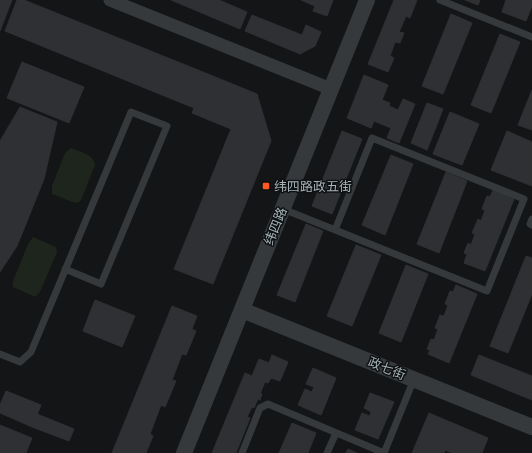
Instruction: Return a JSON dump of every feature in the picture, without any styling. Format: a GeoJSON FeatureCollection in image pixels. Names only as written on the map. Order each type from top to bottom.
{"type":"FeatureCollection","features":[{"type":"Feature","properties":{"kind":"street"},"geometry":{"type":"LineString","coordinates":[[110,0],[331,89]]}},
{"type":"Feature","properties":{"kind":"street","name":"纬四路"},"geometry":{"type":"LineString","coordinates":[[184,453],[367,0]]}},
{"type":"Feature","properties":{"kind":"street","name":"政七街"},"geometry":{"type":"LineString","coordinates":[[242,310],[532,427]]}},
{"type":"Feature","properties":{"kind":"lane"},"geometry":{"type":"LineString","coordinates":[[440,0],[532,37]]}},
{"type":"Feature","properties":{"kind":"lane"},"geometry":{"type":"LineString","coordinates":[[0,354],[20,362],[31,352],[131,112],[167,126],[101,284],[66,269]]}},
{"type":"Feature","properties":{"kind":"lane"},"geometry":{"type":"LineString","coordinates":[[282,209],[487,291],[524,199],[372,138],[335,230]]}},
{"type":"Feature","properties":{"kind":"lane"},"geometry":{"type":"LineString","coordinates":[[532,218],[530,224],[532,225]]}},
{"type":"Feature","properties":{"kind":"lane"},"geometry":{"type":"LineString","coordinates":[[242,453],[260,408],[268,404],[384,453],[414,379]]}},
{"type":"Feature","properties":{"kind":"lane"},"geometry":{"type":"LineString","coordinates":[[327,453],[336,433]]}},
{"type":"Feature","properties":{"kind":"shaded area"},"geometry":{"type":"Polygon","coordinates":[[[71,148],[92,158],[95,165],[81,200],[75,203],[52,194],[52,186],[65,153],[71,148]]]}},
{"type":"Feature","properties":{"kind":"shaded area"},"geometry":{"type":"Polygon","coordinates":[[[33,237],[56,247],[57,252],[40,292],[35,297],[13,287],[13,281],[28,244],[33,237]]]}},
{"type":"Feature","properties":{"kind":"building"},"geometry":{"type":"Polygon","coordinates":[[[0,0],[12,0],[0,31],[0,0]]]}},
{"type":"Feature","properties":{"kind":"building"},"geometry":{"type":"Polygon","coordinates":[[[17,0],[24,0],[208,74],[194,108],[5,31],[17,0]]]}},
{"type":"Feature","properties":{"kind":"building"},"geometry":{"type":"Polygon","coordinates":[[[171,0],[219,0],[247,12],[240,29],[171,0]]]}},
{"type":"Feature","properties":{"kind":"building"},"geometry":{"type":"Polygon","coordinates":[[[301,0],[333,0],[327,16],[313,11],[315,6],[301,0]]]}},
{"type":"Feature","properties":{"kind":"building"},"geometry":{"type":"Polygon","coordinates":[[[394,0],[417,0],[410,18],[406,16],[399,32],[404,33],[400,43],[395,42],[390,56],[394,58],[388,72],[368,64],[394,0]]]}},
{"type":"Feature","properties":{"kind":"building"},"geometry":{"type":"Polygon","coordinates":[[[465,0],[480,0],[478,5],[465,0]]]}},
{"type":"Feature","properties":{"kind":"building"},"geometry":{"type":"Polygon","coordinates":[[[506,0],[532,0],[532,6],[526,21],[502,12],[506,0]]]}},
{"type":"Feature","properties":{"kind":"building"},"geometry":{"type":"Polygon","coordinates":[[[451,14],[472,23],[443,94],[422,86],[451,14]]]}},
{"type":"Feature","properties":{"kind":"building"},"geometry":{"type":"Polygon","coordinates":[[[252,15],[302,35],[306,25],[321,32],[315,46],[300,54],[245,31],[252,15]]]}},
{"type":"Feature","properties":{"kind":"building"},"geometry":{"type":"Polygon","coordinates":[[[500,34],[520,42],[491,113],[471,105],[500,34]]]}},
{"type":"Feature","properties":{"kind":"building"},"geometry":{"type":"Polygon","coordinates":[[[22,62],[84,87],[69,123],[7,98],[22,62]]]}},
{"type":"Feature","properties":{"kind":"building"},"geometry":{"type":"Polygon","coordinates":[[[208,74],[257,94],[271,141],[213,284],[174,269],[231,129],[192,113],[208,74]]]}},
{"type":"Feature","properties":{"kind":"building"},"geometry":{"type":"Polygon","coordinates":[[[364,75],[388,85],[382,100],[390,103],[389,106],[398,110],[403,99],[415,104],[399,143],[387,138],[391,128],[374,121],[371,128],[347,118],[364,75]]]}},
{"type":"Feature","properties":{"kind":"building"},"geometry":{"type":"Polygon","coordinates":[[[532,90],[532,130],[518,125],[532,90]]]}},
{"type":"Feature","properties":{"kind":"building"},"geometry":{"type":"Polygon","coordinates":[[[427,103],[443,109],[427,150],[411,143],[427,103]]]}},
{"type":"Feature","properties":{"kind":"building"},"geometry":{"type":"Polygon","coordinates":[[[20,107],[57,122],[44,179],[17,246],[0,272],[0,141],[20,107]]]}},
{"type":"Feature","properties":{"kind":"building"},"geometry":{"type":"Polygon","coordinates":[[[450,112],[479,124],[462,165],[433,154],[450,112]]]}},
{"type":"Feature","properties":{"kind":"building"},"geometry":{"type":"Polygon","coordinates":[[[342,131],[362,139],[332,214],[312,206],[342,131]]]}},
{"type":"Feature","properties":{"kind":"building"},"geometry":{"type":"Polygon","coordinates":[[[507,131],[532,142],[532,186],[491,170],[507,131]]]}},
{"type":"Feature","properties":{"kind":"building"},"geometry":{"type":"Polygon","coordinates":[[[391,155],[413,164],[385,235],[362,225],[391,155]]]}},
{"type":"Feature","properties":{"kind":"building"},"geometry":{"type":"Polygon","coordinates":[[[446,172],[467,181],[439,253],[417,244],[446,172]]]}},
{"type":"Feature","properties":{"kind":"building"},"geometry":{"type":"Polygon","coordinates":[[[493,190],[514,199],[485,271],[464,263],[467,254],[464,253],[468,243],[471,245],[475,234],[472,233],[478,219],[481,221],[485,210],[482,209],[487,196],[490,197],[493,190]]]}},
{"type":"Feature","properties":{"kind":"building"},"geometry":{"type":"Polygon","coordinates":[[[306,224],[323,231],[295,302],[277,295],[306,224]]]}},
{"type":"Feature","properties":{"kind":"building"},"geometry":{"type":"Polygon","coordinates":[[[356,245],[381,255],[352,326],[327,316],[356,245]]]}},
{"type":"Feature","properties":{"kind":"building"},"geometry":{"type":"Polygon","coordinates":[[[526,256],[532,258],[532,294],[508,353],[490,346],[526,256]]]}},
{"type":"Feature","properties":{"kind":"building"},"geometry":{"type":"Polygon","coordinates":[[[406,265],[428,274],[401,342],[379,333],[406,265]]]}},
{"type":"Feature","properties":{"kind":"building"},"geometry":{"type":"Polygon","coordinates":[[[456,285],[477,294],[449,363],[428,354],[430,350],[427,349],[431,339],[434,340],[438,329],[435,328],[440,315],[444,316],[448,305],[445,304],[450,291],[453,292],[456,285]]]}},
{"type":"Feature","properties":{"kind":"building"},"geometry":{"type":"Polygon","coordinates":[[[95,300],[135,316],[122,347],[83,331],[95,300]]]}},
{"type":"Feature","properties":{"kind":"building"},"geometry":{"type":"Polygon","coordinates":[[[172,306],[197,316],[192,329],[196,331],[186,355],[182,354],[172,380],[176,381],[165,407],[161,405],[150,434],[153,436],[146,453],[112,453],[172,306]]]}},
{"type":"Feature","properties":{"kind":"building"},"geometry":{"type":"Polygon","coordinates":[[[272,355],[288,362],[280,381],[271,378],[268,383],[265,382],[260,394],[262,394],[260,400],[258,399],[254,408],[252,407],[247,417],[250,418],[236,453],[212,453],[245,373],[252,376],[259,359],[269,363],[272,355]]]}},
{"type":"Feature","properties":{"kind":"building"},"geometry":{"type":"Polygon","coordinates":[[[479,355],[532,376],[532,400],[471,375],[479,355]]]}},
{"type":"Feature","properties":{"kind":"building"},"geometry":{"type":"Polygon","coordinates":[[[313,368],[336,378],[321,415],[298,405],[305,389],[312,392],[314,387],[306,384],[313,368]]]}},
{"type":"Feature","properties":{"kind":"building"},"geometry":{"type":"Polygon","coordinates":[[[6,391],[41,405],[32,427],[0,413],[0,405],[6,391]]]}},
{"type":"Feature","properties":{"kind":"building"},"geometry":{"type":"Polygon","coordinates":[[[370,393],[394,402],[378,439],[355,430],[362,413],[370,416],[371,412],[364,408],[370,393]]]}},
{"type":"Feature","properties":{"kind":"building"},"geometry":{"type":"Polygon","coordinates":[[[429,413],[488,438],[482,453],[452,453],[445,450],[444,453],[412,453],[429,413]]]}},
{"type":"Feature","properties":{"kind":"building"},"geometry":{"type":"Polygon","coordinates":[[[37,414],[74,429],[69,441],[32,427],[37,414]]]}},
{"type":"Feature","properties":{"kind":"building"},"geometry":{"type":"Polygon","coordinates":[[[292,423],[316,433],[308,453],[279,453],[292,423]]]}},
{"type":"Feature","properties":{"kind":"building"},"geometry":{"type":"Polygon","coordinates":[[[0,425],[32,438],[26,453],[0,453],[0,425]]]}},
{"type":"Feature","properties":{"kind":"building"},"geometry":{"type":"Polygon","coordinates":[[[348,449],[357,453],[346,453],[348,449]]]}},
{"type":"Feature","properties":{"kind":"place","name":"纬四路政五街"},"geometry":{"type":"Point","coordinates":[266,186]}}]}
